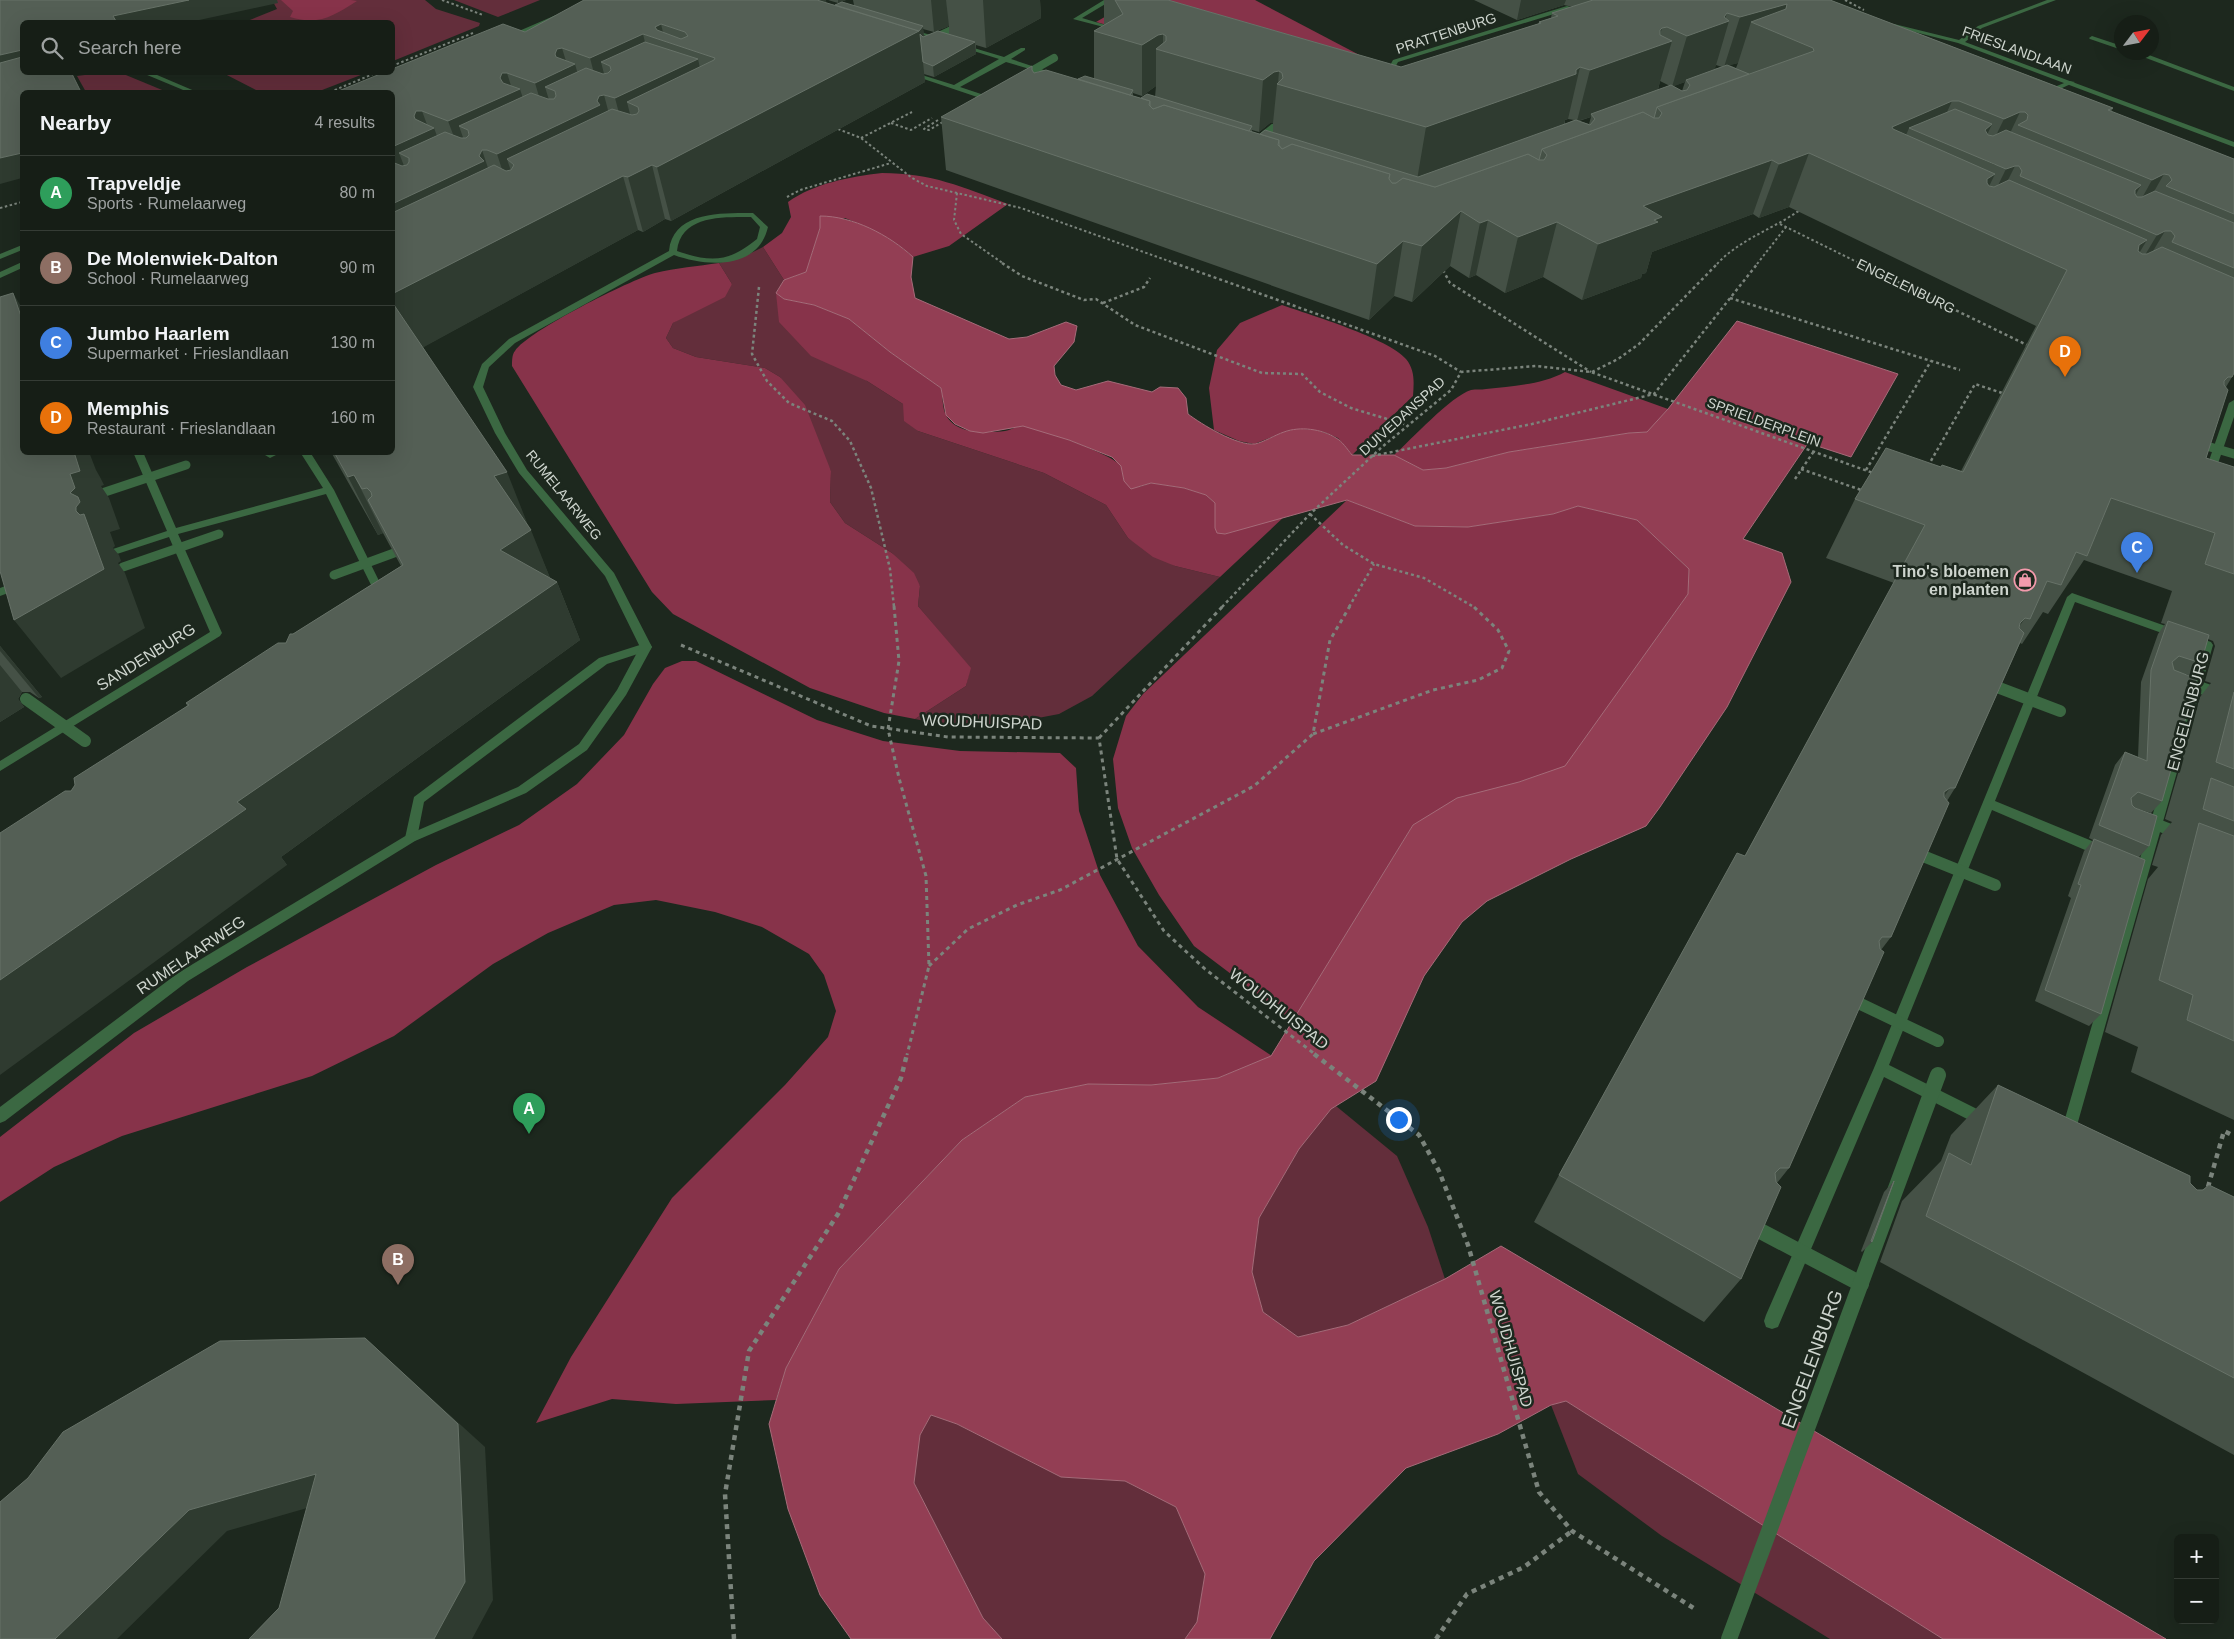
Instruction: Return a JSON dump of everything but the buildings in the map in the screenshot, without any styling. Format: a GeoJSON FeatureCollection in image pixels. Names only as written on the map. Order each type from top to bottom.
{"type":"FeatureCollection","features":[{"type":"Feature","properties":{"kind":"street"},"geometry":{"type":"LineString","coordinates":[[1109,0],[1073,20],[1123,32]]}},
{"type":"Feature","properties":{"kind":"street"},"geometry":{"type":"LineString","coordinates":[[1960,42],[1980,27],[2053,0]]}},
{"type":"Feature","properties":{"kind":"street","name":"PRATTENBURG"},"geometry":{"type":"LineString","coordinates":[[1407,83],[1392,76],[1390,70],[1395,61],[1567,8],[1590,10]]}},
{"type":"Feature","properties":{"kind":"street"},"geometry":{"type":"LineString","coordinates":[[500,41],[561,15]]}},
{"type":"Feature","properties":{"kind":"street","name":"FRIESLANDLAAN"},"geometry":{"type":"LineString","coordinates":[[1884,24],[1960,42],[2071,82],[2234,145]]}},
{"type":"Feature","properties":{"kind":"street"},"geometry":{"type":"LineString","coordinates":[[903,27],[1070,79]]}},
{"type":"Feature","properties":{"kind":"street"},"geometry":{"type":"LineString","coordinates":[[925,43],[949,31]]}},
{"type":"Feature","properties":{"kind":"street"},"geometry":{"type":"LineString","coordinates":[[2092,38],[2114,45]]}},
{"type":"Feature","properties":{"kind":"street"},"geometry":{"type":"LineString","coordinates":[[955,87],[1023,49]]}},
{"type":"Feature","properties":{"kind":"street"},"geometry":{"type":"LineString","coordinates":[[1026,74],[1054,58]]}},
{"type":"Feature","properties":{"kind":"street"},"geometry":{"type":"LineString","coordinates":[[2155,60],[2234,89]]}},
{"type":"Feature","properties":{"kind":"street"},"geometry":{"type":"LineString","coordinates":[[900,70],[1006,103]]}},
{"type":"Feature","properties":{"kind":"street"},"geometry":{"type":"LineString","coordinates":[[150,75],[187,90]]}},
{"type":"Feature","properties":{"kind":"street"},"geometry":{"type":"LineString","coordinates":[[2038,96],[2071,82]]}},
{"type":"Feature","properties":{"kind":"street"},"geometry":{"type":"LineString","coordinates":[[1253,144],[1273,128]]}},
{"type":"Feature","properties":{"kind":"street"},"geometry":{"type":"LineString","coordinates":[[1248,133],[1267,139]]}},
{"type":"Feature","properties":{"kind":"street"},"geometry":{"type":"LineString","coordinates":[[722,215],[753,215],[764,226],[761,240],[740,256],[698,261],[673,252],[672,244],[677,231],[699,220],[722,215]]}},
{"type":"Feature","properties":{"kind":"street"},"geometry":{"type":"LineString","coordinates":[[0,257],[20,248]]}},
{"type":"Feature","properties":{"kind":"street","name":"RUMELAARWEG"},"geometry":{"type":"LineString","coordinates":[[0,1116],[183,977],[411,838],[522,790],[583,747],[622,692],[646,648],[610,575],[523,471],[500,432],[478,387],[484,366],[512,341],[673,252]]}},
{"type":"Feature","properties":{"kind":"street"},"geometry":{"type":"LineString","coordinates":[[0,275],[20,266]]}},
{"type":"Feature","properties":{"kind":"street"},"geometry":{"type":"LineString","coordinates":[[2206,484],[2234,403]]}},
{"type":"Feature","properties":{"kind":"street"},"geometry":{"type":"LineString","coordinates":[[2191,441],[2234,454]]}},
{"type":"Feature","properties":{"kind":"street","name":"SANDENBURG"},"geometry":{"type":"LineString","coordinates":[[0,766],[216,633],[139,455]]}},
{"type":"Feature","properties":{"kind":"street"},"geometry":{"type":"LineString","coordinates":[[307,455],[329,490],[386,604]]}},
{"type":"Feature","properties":{"kind":"street"},"geometry":{"type":"LineString","coordinates":[[96,495],[186,464]]}},
{"type":"Feature","properties":{"kind":"street"},"geometry":{"type":"LineString","coordinates":[[117,551],[173,532],[329,490]]}},
{"type":"Feature","properties":{"kind":"street"},"geometry":{"type":"LineString","coordinates":[[123,567],[219,534]]}},
{"type":"Feature","properties":{"kind":"street"},"geometry":{"type":"LineString","coordinates":[[334,575],[394,553]]}},
{"type":"Feature","properties":{"kind":"street"},"geometry":{"type":"LineString","coordinates":[[0,592],[30,581]]}},
{"type":"Feature","properties":{"kind":"street","name":"ENGELENBURG"},"geometry":{"type":"LineString","coordinates":[[1772,1321],[1881,1068],[2072,597],[2207,645],[2139,867],[2063,1148]]}},
{"type":"Feature","properties":{"kind":"street"},"geometry":{"type":"LineString","coordinates":[[411,838],[418,800],[602,662],[646,648]]}},
{"type":"Feature","properties":{"kind":"street"},"geometry":{"type":"LineString","coordinates":[[2170,677],[2231,699]]}},
{"type":"Feature","properties":{"kind":"street"},"geometry":{"type":"LineString","coordinates":[[1989,684],[2060,711]]}},
{"type":"Feature","properties":{"kind":"street"},"geometry":{"type":"LineString","coordinates":[[26,699],[85,741]]}},
{"type":"Feature","properties":{"kind":"street"},"geometry":{"type":"LineString","coordinates":[[1988,803],[2116,857]]}},
{"type":"Feature","properties":{"kind":"street"},"geometry":{"type":"LineString","coordinates":[[2128,813],[2194,839]]}},
{"type":"Feature","properties":{"kind":"street"},"geometry":{"type":"LineString","coordinates":[[1914,852],[1995,885]]}},
{"type":"Feature","properties":{"kind":"street"},"geometry":{"type":"LineString","coordinates":[[2139,867],[2159,875]]}},
{"type":"Feature","properties":{"kind":"street"},"geometry":{"type":"LineString","coordinates":[[1848,998],[1938,1041]]}},
{"type":"Feature","properties":{"kind":"street"},"geometry":{"type":"LineString","coordinates":[[1881,1068],[2001,1128]]}},
{"type":"Feature","properties":{"kind":"street","name":"ENGELENBURG"},"geometry":{"type":"LineString","coordinates":[[1730,1639],[1938,1075]]}},
{"type":"Feature","properties":{"kind":"street"},"geometry":{"type":"LineString","coordinates":[[1747,1224],[1861,1284]]}},
{"type":"Feature","properties":{"kind":"path"},"geometry":{"type":"LineString","coordinates":[[442,0],[484,15]]}},
{"type":"Feature","properties":{"kind":"path"},"geometry":{"type":"LineString","coordinates":[[335,90],[371,75]]}},
{"type":"Feature","properties":{"kind":"path"},"geometry":{"type":"LineString","coordinates":[[861,138],[891,124],[955,87]]}},
{"type":"Feature","properties":{"kind":"path"},"geometry":{"type":"LineString","coordinates":[[838,129],[861,138],[891,163],[927,186],[1021,208],[1435,356],[1461,372]]}},
{"type":"Feature","properties":{"kind":"path"},"geometry":{"type":"LineString","coordinates":[[753,215],[800,190],[891,163]]}},
{"type":"Feature","properties":{"kind":"path"},"geometry":{"type":"LineString","coordinates":[[957,193],[954,220],[961,234],[1022,276],[1084,300],[1096,299],[1135,325],[1262,372],[1302,374],[1320,392],[1351,408],[1408,425]]}},
{"type":"Feature","properties":{"kind":"path"},"geometry":{"type":"LineString","coordinates":[[0,208],[20,203]]}},
{"type":"Feature","properties":{"kind":"path"},"geometry":{"type":"LineString","coordinates":[[1442,268],[1450,283],[1591,372],[1618,359],[1639,344],[1728,252],[1780,224],[1803,208]]}},
{"type":"Feature","properties":{"kind":"path","name":"ENGELENBURG"},"geometry":{"type":"LineString","coordinates":[[1780,224],[2032,348]]}},
{"type":"Feature","properties":{"kind":"path"},"geometry":{"type":"LineString","coordinates":[[1372,456],[1532,424],[1654,394],[1786,227]]}},
{"type":"Feature","properties":{"kind":"path"},"geometry":{"type":"LineString","coordinates":[[734,1639],[725,1494],[749,1351],[838,1214],[901,1078],[929,966],[926,876],[899,778],[888,729],[899,661],[890,569],[870,488],[850,440],[832,421],[789,403],[767,381],[752,354],[758,317],[759,282],[740,256]]}},
{"type":"Feature","properties":{"kind":"path"},"geometry":{"type":"LineString","coordinates":[[1102,303],[1144,287],[1150,278]]}},
{"type":"Feature","properties":{"kind":"path"},"geometry":{"type":"LineString","coordinates":[[1730,298],[1960,370]]}},
{"type":"Feature","properties":{"kind":"path"},"geometry":{"type":"LineString","coordinates":[[1866,470],[1931,361]]}},
{"type":"Feature","properties":{"kind":"path","name":"DUIVEDANSPAD"},"geometry":{"type":"LineString","coordinates":[[1099,738],[1310,514],[1382,447],[1451,390],[1461,372],[1536,366],[1591,372]]}},
{"type":"Feature","properties":{"kind":"path","name":"SPRIELDERPLEIN"},"geometry":{"type":"LineString","coordinates":[[1591,372],[1883,476]]}},
{"type":"Feature","properties":{"kind":"path"},"geometry":{"type":"LineString","coordinates":[[1926,471],[1975,384],[2009,395]]}},
{"type":"Feature","properties":{"kind":"path"},"geometry":{"type":"LineString","coordinates":[[1795,478],[1814,451]]}},
{"type":"Feature","properties":{"kind":"path"},"geometry":{"type":"LineString","coordinates":[[1802,469],[1871,494]]}},
{"type":"Feature","properties":{"kind":"path"},"geometry":{"type":"LineString","coordinates":[[929,966],[968,929],[1017,905],[1060,890],[1254,786],[1314,734],[1433,690],[1478,680],[1502,668],[1509,651],[1498,630],[1470,603],[1424,578],[1374,564],[1343,545],[1310,514]]}},
{"type":"Feature","properties":{"kind":"path"},"geometry":{"type":"LineString","coordinates":[[1314,734],[1330,640],[1374,564]]}},
{"type":"Feature","properties":{"kind":"path","name":"WOUDHUISPAD"},"geometry":{"type":"LineString","coordinates":[[646,648],[680,645],[871,726],[948,737],[1099,738],[1117,860],[1164,931],[1205,969],[1263,1012],[1419,1135],[1438,1171],[1468,1245],[1539,1492],[1572,1531],[1701,1613]]}},
{"type":"Feature","properties":{"kind":"path"},"geometry":{"type":"LineString","coordinates":[[2205,1196],[2224,1131],[2234,1136]]}},
{"type":"Feature","properties":{"kind":"path"},"geometry":{"type":"LineString","coordinates":[[1436,1639],[1467,1594],[1524,1567],[1572,1531]]}},
{"type":"Feature","properties":{"kind":"shaded area"},"geometry":{"type":"Polygon","coordinates":[[[272,0],[425,0],[436,9],[480,23],[479,26],[395,60],[395,20],[250,20],[277,9],[272,0]]]}},
{"type":"Feature","properties":{"kind":"shaded area"},"geometry":{"type":"Polygon","coordinates":[[[281,0],[357,1],[325,18],[300,20],[290,17],[293,11],[281,0]]]}},
{"type":"Feature","properties":{"kind":"shaded area"},"geometry":{"type":"Polygon","coordinates":[[[454,0],[540,0],[498,17],[454,0]]]}},
{"type":"Feature","properties":{"kind":"shaded area"},"geometry":{"type":"Polygon","coordinates":[[[1134,0],[1255,0],[1367,59],[1378,100],[1096,22],[1134,0]]]}},
{"type":"Feature","properties":{"kind":"shaded area"},"geometry":{"type":"Polygon","coordinates":[[[126,75],[162,90],[85,90],[77,76],[126,75]]]}},
{"type":"Feature","properties":{"kind":"shaded area"},"geometry":{"type":"Polygon","coordinates":[[[227,75],[361,75],[322,90],[256,90],[227,75]]]}},
{"type":"Feature","properties":{"kind":"shaded area"},"geometry":{"type":"Polygon","coordinates":[[[882,173],[932,178],[1008,204],[949,246],[913,257],[889,239],[845,218],[820,228],[806,272],[784,280],[763,247],[782,233],[791,217],[788,202],[809,190],[833,182],[882,173]]]}},
{"type":"Feature","properties":{"kind":"shaded area"},"geometry":{"type":"Polygon","coordinates":[[[820,216],[845,219],[858,223],[893,241],[913,257],[911,277],[915,298],[1009,339],[1027,337],[1066,322],[1077,326],[1074,342],[1054,366],[1055,375],[1061,385],[1076,390],[1108,381],[1152,392],[1160,387],[1178,388],[1186,398],[1188,414],[1210,428],[1239,442],[1255,444],[1290,430],[1311,429],[1324,432],[1338,439],[1352,455],[1394,455],[1423,470],[1446,468],[1509,452],[1629,433],[1647,432],[1668,409],[1737,321],[1898,374],[1851,457],[1808,443],[1743,539],[1782,553],[1791,582],[1727,707],[1660,807],[1646,826],[1571,859],[1487,901],[1462,922],[1424,976],[1376,1081],[1331,1109],[1299,1149],[1259,1218],[1252,1272],[1263,1312],[1298,1337],[1348,1325],[1445,1279],[1501,1246],[2166,1639],[1943,1639],[1566,1401],[1551,1405],[1498,1434],[1406,1468],[1314,1561],[1270,1639],[1185,1639],[1197,1622],[1205,1574],[1176,1507],[1125,1481],[1061,1477],[957,1424],[931,1415],[920,1435],[914,1483],[983,1618],[1002,1639],[851,1639],[820,1595],[788,1509],[769,1424],[786,1368],[839,1269],[962,1140],[1025,1097],[1088,1084],[1151,1085],[1218,1078],[1271,1056],[1413,825],[1457,798],[1519,782],[1565,766],[1688,594],[1689,569],[1637,520],[1578,506],[1553,514],[1468,527],[1415,526],[1347,500],[1225,534],[1217,533],[1215,528],[1215,503],[1206,495],[1184,488],[1151,483],[1131,489],[1124,481],[1121,466],[1112,457],[1069,440],[1023,426],[983,433],[970,431],[955,424],[946,415],[941,388],[890,352],[849,319],[814,305],[784,299],[776,293],[784,280],[806,272],[820,228],[820,216]]]}},
{"type":"Feature","properties":{"kind":"shaded area"},"geometry":{"type":"Polygon","coordinates":[[[763,247],[784,280],[776,293],[867,381],[903,404],[918,431],[1044,473],[1106,505],[1128,538],[1175,566],[1220,577],[1092,696],[1059,714],[1017,722],[955,727],[915,719],[966,686],[970,668],[918,606],[920,586],[892,553],[845,523],[830,502],[831,471],[780,377],[765,368],[696,357],[673,348],[666,338],[673,323],[732,284],[719,263],[745,256],[763,247]]]}},
{"type":"Feature","properties":{"kind":"shaded area"},"geometry":{"type":"Polygon","coordinates":[[[719,263],[732,284],[725,297],[673,323],[666,338],[673,348],[696,357],[765,368],[780,377],[805,405],[831,471],[830,502],[845,523],[892,553],[914,573],[920,586],[918,606],[971,668],[966,686],[915,719],[884,713],[810,688],[673,614],[652,592],[512,366],[514,352],[524,342],[558,319],[603,295],[655,273],[719,263]]]}},
{"type":"Feature","properties":{"kind":"shaded area"},"geometry":{"type":"Polygon","coordinates":[[[776,293],[784,299],[814,305],[849,319],[890,352],[941,388],[946,415],[957,426],[981,432],[1005,431],[1023,426],[1031,427],[1075,442],[1116,461],[1122,467],[1124,481],[1139,487],[1151,483],[1184,488],[1206,495],[1215,503],[1215,528],[1225,534],[1286,515],[1220,577],[1175,566],[1153,557],[1128,538],[1106,505],[1044,473],[918,431],[904,421],[903,404],[867,381],[811,356],[779,322],[776,293]]]}},
{"type":"Feature","properties":{"kind":"shaded area"},"geometry":{"type":"Polygon","coordinates":[[[1282,305],[1348,328],[1383,343],[1397,351],[1406,359],[1411,367],[1414,381],[1413,396],[1352,455],[1338,438],[1324,432],[1306,429],[1287,431],[1254,444],[1239,441],[1214,430],[1209,388],[1217,350],[1240,323],[1282,305]]]}},
{"type":"Feature","properties":{"kind":"shaded area"},"geometry":{"type":"Polygon","coordinates":[[[1565,372],[1668,409],[1648,432],[1629,433],[1509,452],[1446,468],[1423,470],[1394,455],[1442,409],[1471,390],[1516,386],[1546,380],[1565,372]]]}},
{"type":"Feature","properties":{"kind":"shaded area"},"geometry":{"type":"Polygon","coordinates":[[[1347,500],[1415,526],[1468,527],[1553,514],[1578,506],[1637,520],[1689,569],[1688,594],[1565,767],[1519,782],[1413,825],[1293,1021],[1194,946],[1159,895],[1132,848],[1118,808],[1113,759],[1126,716],[1143,694],[1347,500]]]}},
{"type":"Feature","properties":{"kind":"shaded area"},"geometry":{"type":"Polygon","coordinates":[[[682,661],[696,661],[817,720],[883,741],[960,751],[1060,753],[1076,768],[1079,811],[1100,875],[1138,946],[1198,1007],[1272,1056],[1218,1078],[1151,1085],[1088,1084],[1025,1097],[962,1140],[839,1269],[786,1368],[776,1400],[676,1404],[612,1399],[536,1423],[571,1357],[672,1198],[785,1085],[828,1037],[836,1011],[824,975],[809,954],[762,927],[715,912],[656,900],[614,905],[548,933],[493,964],[394,1036],[312,1076],[122,1136],[54,1167],[0,1202],[0,1137],[134,1033],[247,967],[436,865],[519,825],[577,784],[624,735],[653,684],[665,668],[682,661]]]}},
{"type":"Feature","properties":{"kind":"shaded area"},"geometry":{"type":"Polygon","coordinates":[[[1336,1106],[1397,1156],[1428,1227],[1445,1279],[1348,1325],[1298,1337],[1263,1312],[1252,1272],[1259,1218],[1299,1149],[1331,1109],[1336,1106]]]}},
{"type":"Feature","properties":{"kind":"shaded area"},"geometry":{"type":"Polygon","coordinates":[[[1566,1401],[1943,1639],[1830,1639],[1662,1536],[1578,1474],[1551,1405],[1566,1401]]]}},
{"type":"Feature","properties":{"kind":"shaded area"},"geometry":{"type":"Polygon","coordinates":[[[931,1415],[957,1424],[1061,1477],[1125,1481],[1176,1507],[1205,1574],[1197,1622],[1185,1639],[1002,1639],[983,1618],[914,1483],[920,1435],[931,1415]]]}},
{"type":"Feature","properties":{"kind":"place","name":"Memphis"},"geometry":{"type":"Point","coordinates":[2065,377]}},
{"type":"Feature","properties":{"kind":"place","name":"Jumbo Haarlem"},"geometry":{"type":"Point","coordinates":[2137,573]}},
{"type":"Feature","properties":{"kind":"place","name":"Tino's bloemen en planten"},"geometry":{"type":"Point","coordinates":[2025,580]}},
{"type":"Feature","properties":{"kind":"place","name":"Trapveldje"},"geometry":{"type":"Point","coordinates":[529,1134]}},
{"type":"Feature","properties":{"kind":"place","name":"De Molenwiek-Dalton"},"geometry":{"type":"Point","coordinates":[398,1285]}}]}
